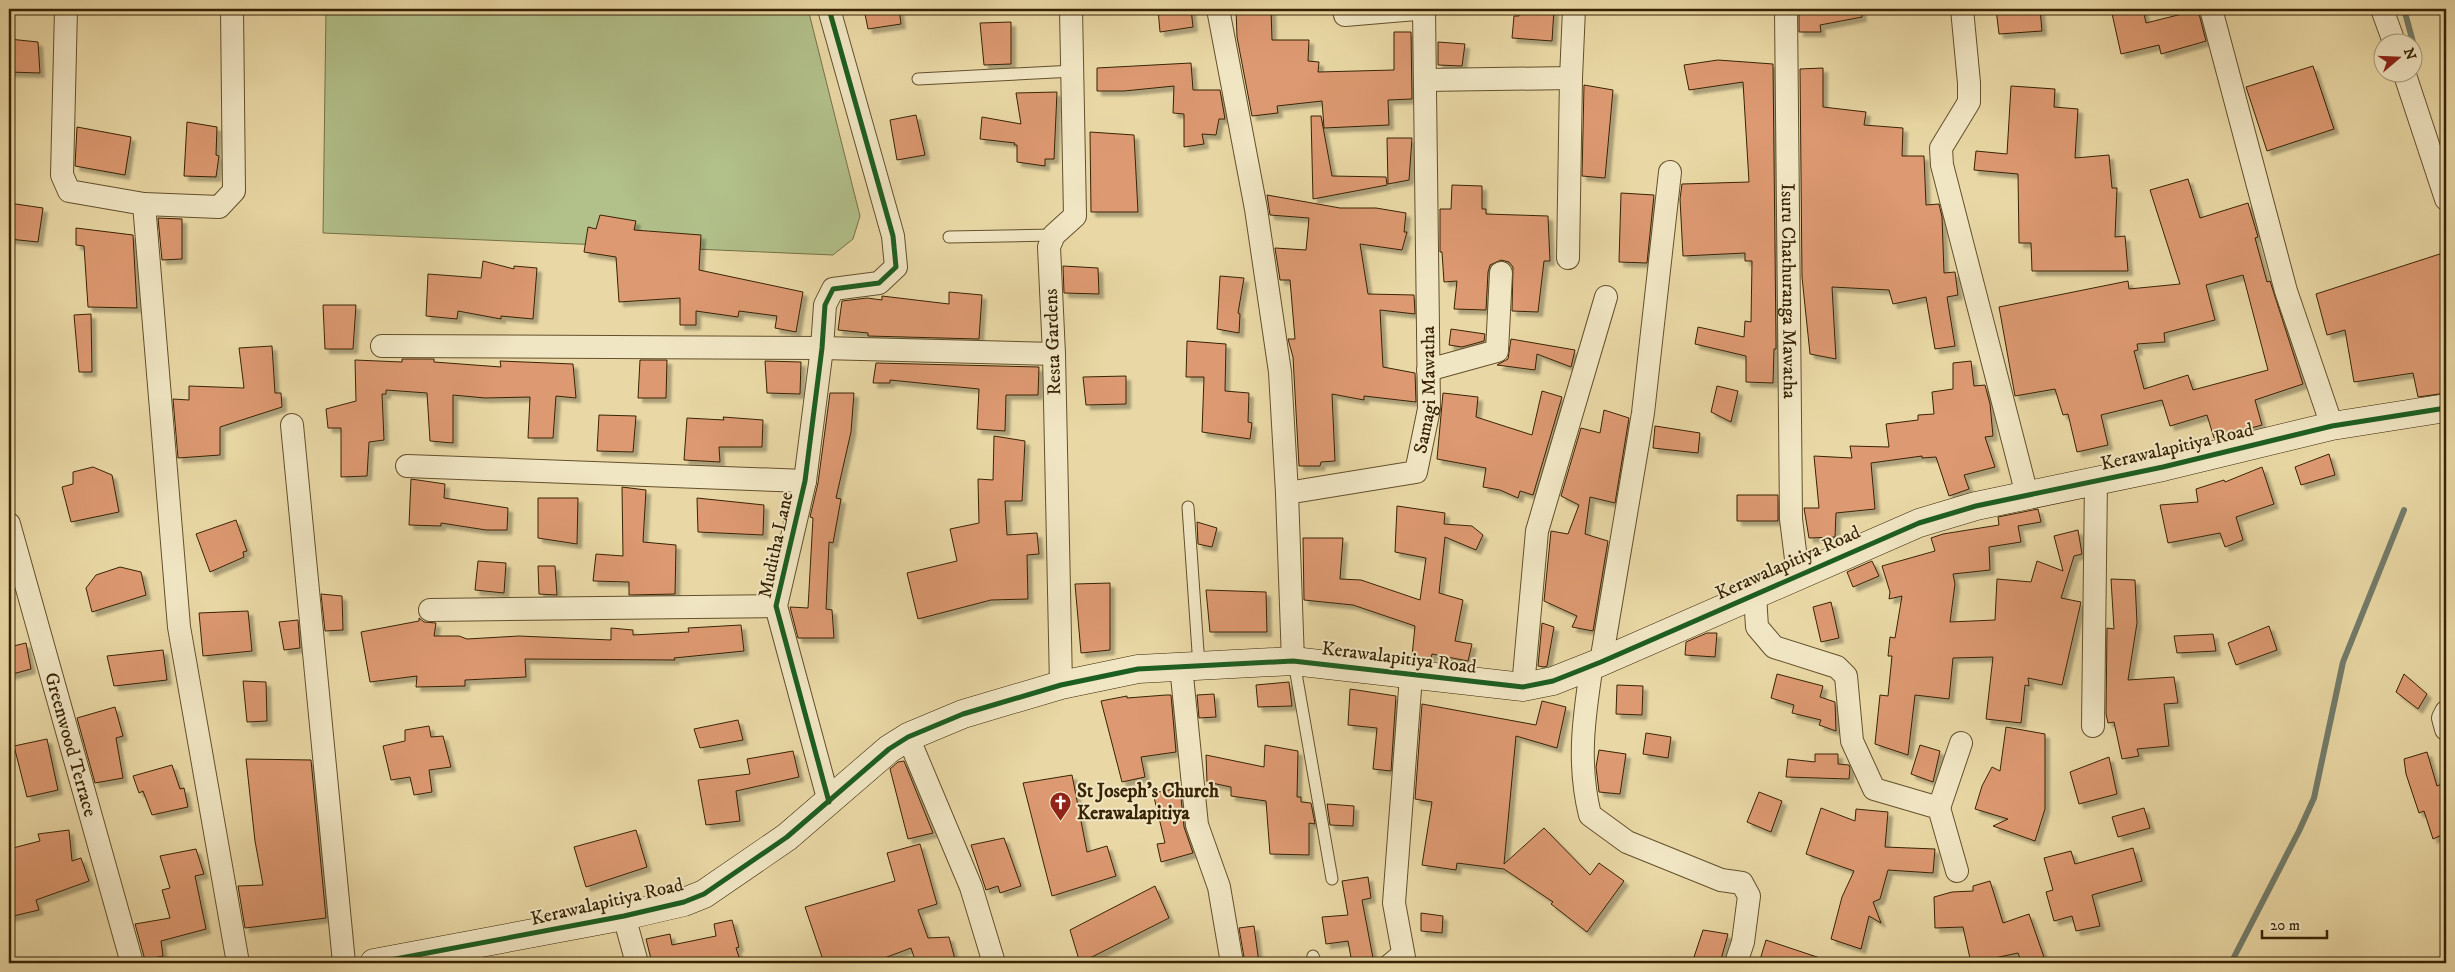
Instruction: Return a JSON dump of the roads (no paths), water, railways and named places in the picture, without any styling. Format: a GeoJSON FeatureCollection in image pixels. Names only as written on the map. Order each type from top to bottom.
{"type":"FeatureCollection","features":[{"type":"Feature","properties":{"kind":"street"},"geometry":{"type":"LineString","coordinates":[[66,9],[62,175],[68,191],[144,204],[219,207],[234,191],[232,9]]}},
{"type":"Feature","properties":{"kind":"street","name":"Muditha Lane"},"geometry":{"type":"LineString","coordinates":[[829,9],[893,236],[896,267],[879,283],[833,289],[825,305],[822,348],[805,481],[776,606],[829,802]]}},
{"type":"Feature","properties":{"kind":"street"},"geometry":{"type":"LineString","coordinates":[[1054,235],[1075,216],[1074,71],[1071,9]]}},
{"type":"Feature","properties":{"kind":"street"},"geometry":{"type":"LineString","coordinates":[[1218,9],[1256,209],[1280,372],[1287,494],[1293,661]]}},
{"type":"Feature","properties":{"kind":"street"},"geometry":{"type":"LineString","coordinates":[[1344,9],[1344,15],[1416,9]]}},
{"type":"Feature","properties":{"kind":"street","name":"Samagi Mawatha"},"geometry":{"type":"LineString","coordinates":[[1287,494],[1416,472],[1429,410],[1424,9]]}},
{"type":"Feature","properties":{"kind":"street"},"geometry":{"type":"LineString","coordinates":[[1568,258],[1574,9]]}},
{"type":"Feature","properties":{"kind":"street","name":"Isuru Chathuranga Mawatha"},"geometry":{"type":"LineString","coordinates":[[1786,9],[1791,520],[1798,575]]}},
{"type":"Feature","properties":{"kind":"street"},"geometry":{"type":"LineString","coordinates":[[1962,9],[1969,82],[1969,102],[1941,148],[1942,165],[2027,495]]}},
{"type":"Feature","properties":{"kind":"street"},"geometry":{"type":"LineString","coordinates":[[2211,9],[2286,291],[2332,426]]}},
{"type":"Feature","properties":{"kind":"street"},"geometry":{"type":"LineString","coordinates":[[2382,9],[2390,32]]}},
{"type":"Feature","properties":{"kind":"street"},"geometry":{"type":"LineString","coordinates":[[1425,80],[1571,78]]}},
{"type":"Feature","properties":{"kind":"street"},"geometry":{"type":"LineString","coordinates":[[2407,82],[2446,199]]}},
{"type":"Feature","properties":{"kind":"street"},"geometry":{"type":"LineString","coordinates":[[1670,172],[1644,413],[1597,663],[1582,728],[1583,787],[1590,815],[1627,842],[1721,880],[1742,883],[1749,896],[1743,942],[1736,963]]}},
{"type":"Feature","properties":{"kind":"street"},"geometry":{"type":"LineString","coordinates":[[144,204],[180,627],[238,963]]}},
{"type":"Feature","properties":{"kind":"street","name":"Resta Gardens"},"geometry":{"type":"LineString","coordinates":[[1054,235],[1049,247],[1054,354],[1061,685]]}},
{"type":"Feature","properties":{"kind":"street"},"geometry":{"type":"LineString","coordinates":[[1428,370],[1497,351],[1501,273]]}},
{"type":"Feature","properties":{"kind":"street"},"geometry":{"type":"LineString","coordinates":[[1523,688],[1537,531],[1606,297]]}},
{"type":"Feature","properties":{"kind":"street"},"geometry":{"type":"LineString","coordinates":[[382,346],[822,348],[1054,354]]}},
{"type":"Feature","properties":{"kind":"street","name":"Kerawalapitiya Road"},"geometry":{"type":"LineString","coordinates":[[374,963],[624,916],[684,902],[704,894],[787,837],[889,749],[908,737],[963,714],[1061,685],[1138,669],[1293,661],[1523,688],[1552,681],[1597,663],[1919,523],[1976,506],[2163,467],[2332,426],[2446,408]]}},
{"type":"Feature","properties":{"kind":"street"},"geometry":{"type":"LineString","coordinates":[[292,425],[344,963]]}},
{"type":"Feature","properties":{"kind":"street"},"geometry":{"type":"LineString","coordinates":[[406,466],[805,481]]}},
{"type":"Feature","properties":{"kind":"street"},"geometry":{"type":"LineString","coordinates":[[2093,726],[2096,480]]}},
{"type":"Feature","properties":{"kind":"street","name":"Greenwood Terrace"},"geometry":{"type":"LineString","coordinates":[[9,524],[132,963]]}},
{"type":"Feature","properties":{"kind":"street"},"geometry":{"type":"LineString","coordinates":[[1755,595],[1757,627],[1774,648],[1838,667],[1846,676],[1852,741],[1874,789],[1939,808]]}},
{"type":"Feature","properties":{"kind":"street"},"geometry":{"type":"LineString","coordinates":[[430,610],[776,606]]}},
{"type":"Feature","properties":{"kind":"street"},"geometry":{"type":"LineString","coordinates":[[1190,666],[1197,825],[1218,887],[1232,963]]}},
{"type":"Feature","properties":{"kind":"street"},"geometry":{"type":"LineString","coordinates":[[1404,956],[1394,903],[1411,676]]}},
{"type":"Feature","properties":{"kind":"street"},"geometry":{"type":"LineString","coordinates":[[2446,712],[2443,718],[2446,729]]}},
{"type":"Feature","properties":{"kind":"street"},"geometry":{"type":"LineString","coordinates":[[908,737],[971,887],[994,963]]}},
{"type":"Feature","properties":{"kind":"street"},"geometry":{"type":"LineString","coordinates":[[1958,871],[1939,808],[1961,743]]}},
{"type":"Feature","properties":{"kind":"street"},"geometry":{"type":"LineString","coordinates":[[624,916],[637,963]]}},
{"type":"Feature","properties":{"kind":"lane"},"geometry":{"type":"LineString","coordinates":[[918,79],[1074,71]]}},
{"type":"Feature","properties":{"kind":"lane"},"geometry":{"type":"LineString","coordinates":[[948,237],[1054,235]]}},
{"type":"Feature","properties":{"kind":"lane"},"geometry":{"type":"LineString","coordinates":[[1188,507],[1190,666]]}},
{"type":"Feature","properties":{"kind":"lane"},"geometry":{"type":"LineString","coordinates":[[1293,661],[1332,879]]}},
{"type":"Feature","properties":{"kind":"lane"},"geometry":{"type":"LineString","coordinates":[[1384,963],[1404,956]]}},
{"type":"Feature","properties":{"kind":"waterway"},"geometry":{"type":"LineString","coordinates":[[2404,9],[2410,32]]}},
{"type":"Feature","properties":{"kind":"waterway"},"geometry":{"type":"LineString","coordinates":[[2231,963],[2314,798],[2343,662],[2404,510]]}},
{"type":"Feature","properties":{"kind":"place","name":"St Joseph's Church Kerawalapitiya"},"geometry":{"type":"Point","coordinates":[1061,821]}}]}
